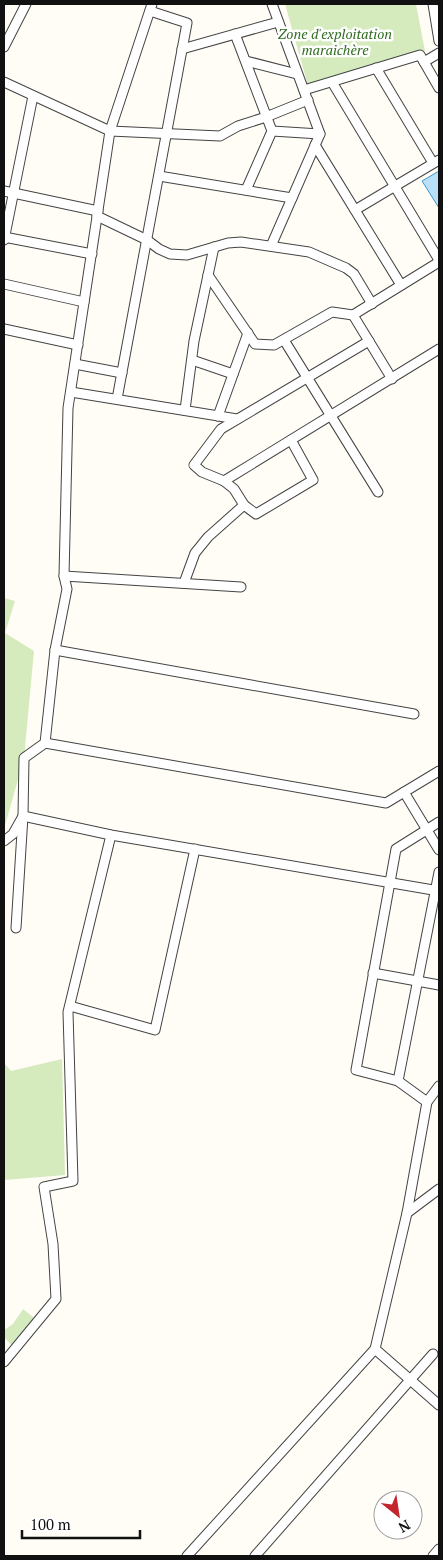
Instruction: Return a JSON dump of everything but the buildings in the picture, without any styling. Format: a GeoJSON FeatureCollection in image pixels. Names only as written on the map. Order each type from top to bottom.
{"type":"FeatureCollection","features":[{"type":"Feature","properties":{"kind":"street"},"geometry":{"type":"LineString","coordinates":[[4,47],[26,4]]}},
{"type":"Feature","properties":{"kind":"street"},"geometry":{"type":"LineString","coordinates":[[271,246],[320,134],[272,4]]}},
{"type":"Feature","properties":{"kind":"street"},"geometry":{"type":"LineString","coordinates":[[433,4],[439,41]]}},
{"type":"Feature","properties":{"kind":"street"},"geometry":{"type":"LineString","coordinates":[[16,928],[23,816],[24,758],[45,742],[55,650],[67,589],[64,576],[68,408],[110,131],[151,7],[187,23],[117,399]]}},
{"type":"Feature","properties":{"kind":"street"},"geometry":{"type":"LineString","coordinates":[[182,49],[278,22]]}},
{"type":"Feature","properties":{"kind":"street"},"geometry":{"type":"LineString","coordinates":[[235,34],[272,131],[246,190]]}},
{"type":"Feature","properties":{"kind":"street"},"geometry":{"type":"LineString","coordinates":[[424,62],[439,53]]}},
{"type":"Feature","properties":{"kind":"street"},"geometry":{"type":"LineString","coordinates":[[304,90],[420,55],[439,88]]}},
{"type":"Feature","properties":{"kind":"street"},"geometry":{"type":"LineString","coordinates":[[246,61],[297,74]]}},
{"type":"Feature","properties":{"kind":"street"},"geometry":{"type":"LineString","coordinates":[[355,210],[436,162],[376,68]]}},
{"type":"Feature","properties":{"kind":"street"},"geometry":{"type":"LineString","coordinates":[[4,82],[110,131],[220,136],[238,126],[308,100]]}},
{"type":"Feature","properties":{"kind":"street"},"geometry":{"type":"LineString","coordinates":[[208,275],[255,344],[274,345],[332,312],[354,315],[439,261],[332,82]]}},
{"type":"Feature","properties":{"kind":"street"},"geometry":{"type":"LineString","coordinates":[[34,96],[8,192],[4,238],[92,254]]}},
{"type":"Feature","properties":{"kind":"street"},"geometry":{"type":"LineString","coordinates":[[272,131],[320,134]]}},
{"type":"Feature","properties":{"kind":"street"},"geometry":{"type":"LineString","coordinates":[[315,145],[401,285]]}},
{"type":"Feature","properties":{"kind":"street"},"geometry":{"type":"LineString","coordinates":[[159,176],[292,198]]}},
{"type":"Feature","properties":{"kind":"street"},"geometry":{"type":"LineString","coordinates":[[8,192],[98,214],[170,254],[186,255],[242,242],[309,252],[346,268],[354,274],[372,304]]}},
{"type":"Feature","properties":{"kind":"street"},"geometry":{"type":"LineString","coordinates":[[185,410],[192,360],[214,247]]}},
{"type":"Feature","properties":{"kind":"street"},"geometry":{"type":"LineString","coordinates":[[4,284],[84,302]]}},
{"type":"Feature","properties":{"kind":"street"},"geometry":{"type":"LineString","coordinates":[[354,315],[392,378]]}},
{"type":"Feature","properties":{"kind":"street"},"geometry":{"type":"LineString","coordinates":[[4,329],[78,344]]}},
{"type":"Feature","properties":{"kind":"street"},"geometry":{"type":"LineString","coordinates":[[218,416],[248,333]]}},
{"type":"Feature","properties":{"kind":"street"},"geometry":{"type":"LineString","coordinates":[[284,340],[378,492]]}},
{"type":"Feature","properties":{"kind":"street"},"geometry":{"type":"LineString","coordinates":[[291,440],[313,480],[256,514],[244,505],[234,489],[202,472],[194,465],[221,429],[369,341]]}},
{"type":"Feature","properties":{"kind":"street"},"geometry":{"type":"LineString","coordinates":[[224,482],[439,349]]}},
{"type":"Feature","properties":{"kind":"street"},"geometry":{"type":"LineString","coordinates":[[192,360],[233,374]]}},
{"type":"Feature","properties":{"kind":"street"},"geometry":{"type":"LineString","coordinates":[[75,364],[122,373]]}},
{"type":"Feature","properties":{"kind":"street"},"geometry":{"type":"LineString","coordinates":[[71,392],[237,419]]}},
{"type":"Feature","properties":{"kind":"street"},"geometry":{"type":"LineString","coordinates":[[184,583],[195,553],[208,537],[244,505]]}},
{"type":"Feature","properties":{"kind":"street"},"geometry":{"type":"LineString","coordinates":[[64,576],[241,587]]}},
{"type":"Feature","properties":{"kind":"street"},"geometry":{"type":"LineString","coordinates":[[55,650],[414,714]]}},
{"type":"Feature","properties":{"kind":"street"},"geometry":{"type":"LineString","coordinates":[[45,742],[386,804],[439,771]]}},
{"type":"Feature","properties":{"kind":"street"},"geometry":{"type":"LineString","coordinates":[[404,792],[439,850]]}},
{"type":"Feature","properties":{"kind":"street"},"geometry":{"type":"LineString","coordinates":[[23,816],[111,835],[437,891]]}},
{"type":"Feature","properties":{"kind":"street"},"geometry":{"type":"LineString","coordinates":[[4,841],[13,834],[23,816]]}},
{"type":"Feature","properties":{"kind":"street"},"geometry":{"type":"LineString","coordinates":[[427,1102],[398,1081],[356,1070],[396,848],[439,822]]}},
{"type":"Feature","properties":{"kind":"street"},"geometry":{"type":"LineString","coordinates":[[4,1362],[56,1299],[52,1244],[44,1187],[73,1181],[68,1012],[111,835]]}},
{"type":"Feature","properties":{"kind":"street"},"geometry":{"type":"LineString","coordinates":[[70,1006],[155,1030],[195,849]]}},
{"type":"Feature","properties":{"kind":"street"},"geometry":{"type":"LineString","coordinates":[[398,1081],[437,891],[439,872]]}},
{"type":"Feature","properties":{"kind":"street"},"geometry":{"type":"LineString","coordinates":[[373,973],[439,985]]}},
{"type":"Feature","properties":{"kind":"street"},"geometry":{"type":"LineString","coordinates":[[187,1556],[375,1349],[407,1213],[427,1102],[439,1086]]}},
{"type":"Feature","properties":{"kind":"street"},"geometry":{"type":"LineString","coordinates":[[407,1213],[439,1189]]}},
{"type":"Feature","properties":{"kind":"street"},"geometry":{"type":"LineString","coordinates":[[375,1349],[439,1405]]}},
{"type":"Feature","properties":{"kind":"street"},"geometry":{"type":"LineString","coordinates":[[255,1556],[433,1354]]}},
{"type":"Feature","properties":{"kind":"street"},"geometry":{"type":"LineString","coordinates":[[433,1556],[439,1549]]}},
{"type":"Feature","properties":{"kind":"green space","name":"Zone d'exploitation maraichère"},"geometry":{"type":"Polygon","coordinates":[[[285,4],[416,4],[425,51],[309,89],[285,4]]]}},
{"type":"Feature","properties":{"kind":"green space"},"geometry":{"type":"Polygon","coordinates":[[[4,598],[15,601],[5,633],[34,651],[24,758],[4,829],[4,598]]]}},
{"type":"Feature","properties":{"kind":"green space"},"geometry":{"type":"Polygon","coordinates":[[[62,1059],[65,1175],[4,1180],[4,1063],[11,1071],[62,1059]]]}},
{"type":"Feature","properties":{"kind":"green space"},"geometry":{"type":"Polygon","coordinates":[[[23,1309],[38,1321],[15,1349],[4,1337],[4,1330],[13,1324],[23,1309]]]}},
{"type":"Feature","properties":{"kind":"water"},"geometry":{"type":"Polygon","coordinates":[[[439,171],[439,208],[422,181],[439,171]]]}}]}
